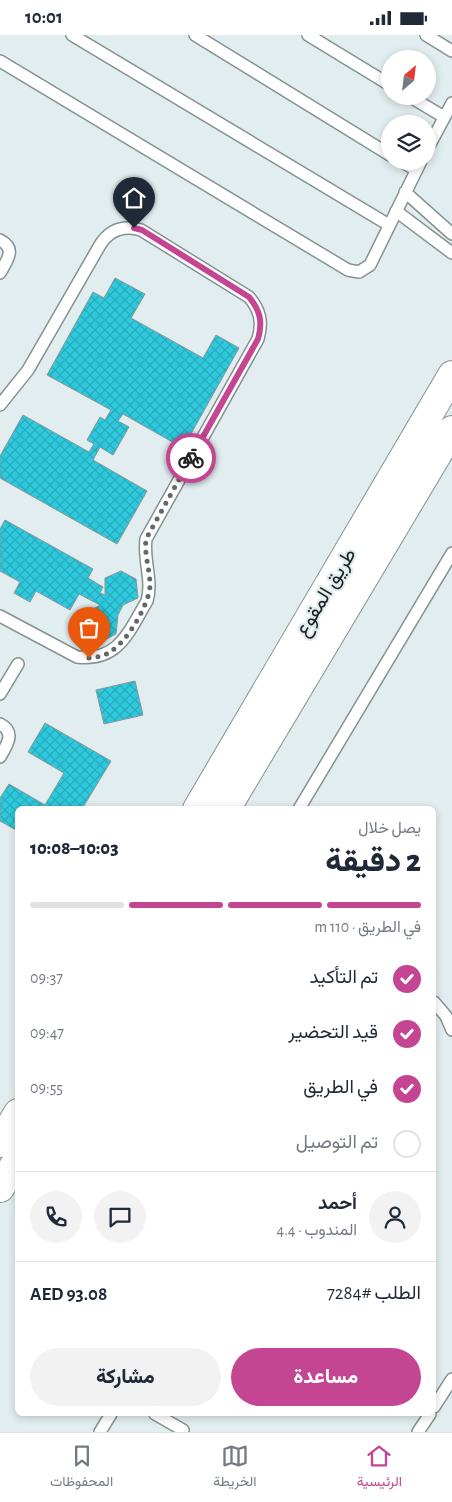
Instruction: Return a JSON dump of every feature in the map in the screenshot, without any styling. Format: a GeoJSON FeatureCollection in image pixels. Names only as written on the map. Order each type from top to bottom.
{"type":"FeatureCollection","features":[{"type":"Feature","properties":{"kind":"main road","name":"طريق المقوع"},"geometry":{"type":"LineString","coordinates":[[199,806],[452,375]]}},
{"type":"Feature","properties":{"kind":"main road","name":"طريق المقوع"},"geometry":{"type":"LineString","coordinates":[[228,806],[452,430]]}},
{"type":"Feature","properties":{"kind":"main road"},"geometry":{"type":"LineString","coordinates":[[0,1143],[15,1118]]}},
{"type":"Feature","properties":{"kind":"main road"},"geometry":{"type":"LineString","coordinates":[[0,1188],[15,1164]]}},
{"type":"Feature","properties":{"kind":"lane"},"geometry":{"type":"LineString","coordinates":[[72,35],[389,225]]}},
{"type":"Feature","properties":{"kind":"lane"},"geometry":{"type":"LineString","coordinates":[[195,35],[381,149]]}},
{"type":"Feature","properties":{"kind":"lane"},"geometry":{"type":"LineString","coordinates":[[308,35],[381,80]]}},
{"type":"Feature","properties":{"kind":"lane"},"geometry":{"type":"LineString","coordinates":[[426,35],[452,51]]}},
{"type":"Feature","properties":{"kind":"lane"},"geometry":{"type":"LineString","coordinates":[[0,61],[348,270],[359,272],[370,265],[416,170]]}},
{"type":"Feature","properties":{"kind":"lane"},"geometry":{"type":"LineString","coordinates":[[436,132],[452,103]]}},
{"type":"Feature","properties":{"kind":"lane"},"geometry":{"type":"LineString","coordinates":[[424,105],[444,117]]}},
{"type":"Feature","properties":{"kind":"lane"},"geometry":{"type":"LineString","coordinates":[[405,192],[452,234]]}},
{"type":"Feature","properties":{"kind":"lane"},"geometry":{"type":"LineString","coordinates":[[396,211],[452,253]]}},
{"type":"Feature","properties":{"kind":"lane"},"geometry":{"type":"LineString","coordinates":[[0,405],[28,370],[100,245],[110,233],[118,229],[142,230],[249,297],[259,312],[261,330],[258,339],[149,533],[145,551],[150,580],[149,594],[147,601],[121,644],[101,656],[77,657],[0,616]]}},
{"type":"Feature","properties":{"kind":"lane"},"geometry":{"type":"LineString","coordinates":[[0,240],[7,244],[10,251],[0,273]]}},
{"type":"Feature","properties":{"kind":"lane"},"geometry":{"type":"LineString","coordinates":[[301,806],[452,553]]}},
{"type":"Feature","properties":{"kind":"lane"},"geometry":{"type":"LineString","coordinates":[[0,694],[18,664]]}},
{"type":"Feature","properties":{"kind":"lane"},"geometry":{"type":"LineString","coordinates":[[0,723],[7,728],[10,735],[0,757]]}},
{"type":"Feature","properties":{"kind":"lane"},"geometry":{"type":"LineString","coordinates":[[436,1004],[446,1016],[452,1030]]}},
{"type":"Feature","properties":{"kind":"lane"},"geometry":{"type":"LineString","coordinates":[[436,1404],[452,1379]]}},
{"type":"Feature","properties":{"kind":"lane"},"geometry":{"type":"LineString","coordinates":[[101,1432],[110,1416]]}},
{"type":"Feature","properties":{"kind":"lane"},"geometry":{"type":"LineString","coordinates":[[158,1416],[183,1430]]}},
{"type":"Feature","properties":{"kind":"lane"},"geometry":{"type":"LineString","coordinates":[[418,1432],[429,1416]]}},
{"type":"Feature","properties":{"kind":"building"},"geometry":{"type":"Polygon","coordinates":[[[115,278],[145,294],[131,318],[203,358],[216,335],[239,348],[183,448],[123,414],[118,421],[129,427],[113,455],[100,447],[93,460],[147,491],[117,544],[0,478],[0,456],[23,415],[89,452],[94,444],[87,440],[100,417],[105,420],[111,410],[47,375],[93,292],[104,298],[115,278]]]}},
{"type":"Feature","properties":{"kind":"building"},"geometry":{"type":"Polygon","coordinates":[[[5,520],[93,569],[88,578],[103,587],[100,593],[105,595],[105,578],[121,571],[136,579],[138,598],[123,605],[118,615],[116,634],[101,642],[86,634],[85,614],[100,605],[79,594],[70,610],[36,591],[30,602],[14,593],[20,582],[0,571],[0,529],[5,520]]]}},
{"type":"Feature","properties":{"kind":"building"},"geometry":{"type":"Polygon","coordinates":[[[135,681],[143,715],[104,724],[96,690],[135,681]]]}},
{"type":"Feature","properties":{"kind":"building"},"geometry":{"type":"Polygon","coordinates":[[[45,723],[111,761],[84,806],[15,806],[15,829],[0,821],[0,798],[9,784],[45,805],[64,773],[28,752],[45,723]]]}},
{"type":"Feature","properties":{"kind":"way so far"},"geometry":{"type":"LineString","coordinates":[[89,658],[101,656],[121,644],[147,601],[150,580],[145,551],[146,539],[191,458]]}},
{"type":"Feature","properties":{"kind":"route"},"geometry":{"type":"LineString","coordinates":[[134,228],[142,230],[249,297],[259,312],[261,330],[258,339],[191,458]]}}]}
